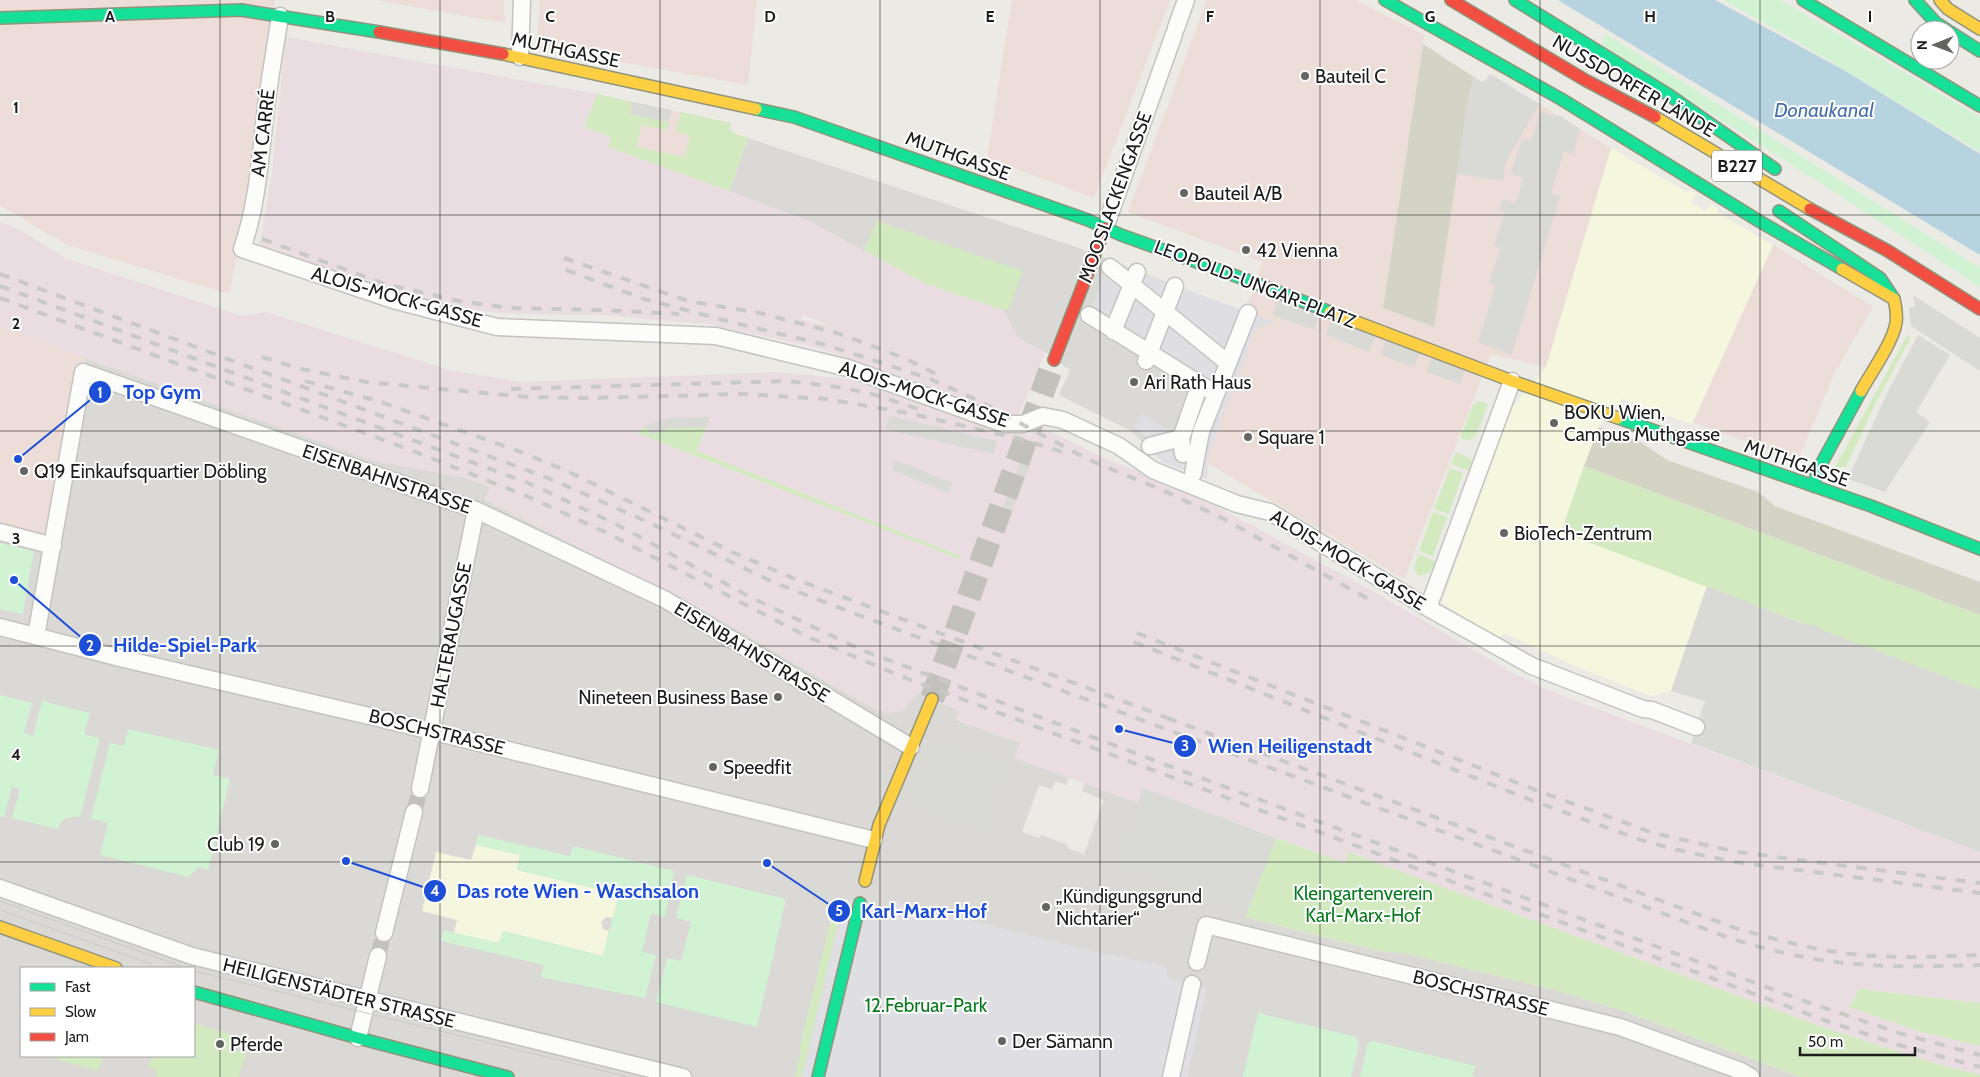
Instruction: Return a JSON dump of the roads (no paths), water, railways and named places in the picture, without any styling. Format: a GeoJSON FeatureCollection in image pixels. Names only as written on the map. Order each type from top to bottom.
{"type":"FeatureCollection","features":[{"type":"Feature","properties":{"kind":"main road"},"geometry":{"type":"LineString","coordinates":[[1385,0],[1561,99],[1760,221],[1894,300]]}},
{"type":"Feature","properties":{"kind":"main road","name":"NUSSDORFER LÄNDE"},"geometry":{"type":"LineString","coordinates":[[1451,0],[1585,80],[1647,112],[1820,216],[1888,251],[1980,309]]}},
{"type":"Feature","properties":{"kind":"main road"},"geometry":{"type":"LineString","coordinates":[[1515,0],[1669,95],[1787,178]]}},
{"type":"Feature","properties":{"kind":"main road"},"geometry":{"type":"LineString","coordinates":[[1803,0],[1980,106]]}},
{"type":"Feature","properties":{"kind":"main road"},"geometry":{"type":"LineString","coordinates":[[1915,0],[1933,20]]}},
{"type":"Feature","properties":{"kind":"main road"},"geometry":{"type":"LineString","coordinates":[[1940,0],[1948,9],[1980,29]]}},
{"type":"Feature","properties":{"kind":"main road","name":"MUTHGASSE"},"geometry":{"type":"LineString","coordinates":[[0,18],[240,10],[520,57],[794,116],[1088,220],[1105,228]]}},
{"type":"Feature","properties":{"kind":"main road"},"geometry":{"type":"LineString","coordinates":[[1960,38],[1980,51]]}},
{"type":"Feature","properties":{"kind":"main road"},"geometry":{"type":"LineString","coordinates":[[1938,70],[1948,86]]}},
{"type":"Feature","properties":{"kind":"main road"},"geometry":{"type":"LineString","coordinates":[[1585,80],[1640,122]]}},
{"type":"Feature","properties":{"kind":"main road"},"geometry":{"type":"LineString","coordinates":[[1826,205],[1888,251]]}},
{"type":"Feature","properties":{"kind":"main road"},"geometry":{"type":"LineString","coordinates":[[1771,206],[1880,278],[1894,300],[1898,315],[1897,324],[1892,336],[1819,468],[1813,486]]}},
{"type":"Feature","properties":{"kind":"main road","name":"LEOPOLD-UNGAR-PLATZ"},"geometry":{"type":"LineString","coordinates":[[1105,228],[1404,340]]}},
{"type":"Feature","properties":{"kind":"main road","name":"MOOSLACKENGASSE"},"geometry":{"type":"LineString","coordinates":[[1054,360],[1105,228]]}},
{"type":"Feature","properties":{"kind":"main road","name":"MUTHGASSE"},"geometry":{"type":"LineString","coordinates":[[1404,340],[1512,381],[1813,486],[1980,549]]}},
{"type":"Feature","properties":{"kind":"main road"},"geometry":{"type":"LineString","coordinates":[[865,881],[874,840],[932,698]]}},
{"type":"Feature","properties":{"kind":"main road"},"geometry":{"type":"LineString","coordinates":[[818,1077],[860,903]]}},
{"type":"Feature","properties":{"kind":"main road"},"geometry":{"type":"LineString","coordinates":[[0,927],[113,967]]}},
{"type":"Feature","properties":{"kind":"main road","name":"HEILIGENSTÄDTER STRASSE"},"geometry":{"type":"LineString","coordinates":[[195,992],[476,1073],[508,1077]]}},
{"type":"Feature","properties":{"kind":"street"},"geometry":{"type":"LineString","coordinates":[[520,57],[522,0]]}},
{"type":"Feature","properties":{"kind":"street","name":"MOOSLACKENGASSE"},"geometry":{"type":"LineString","coordinates":[[1105,228],[1186,0]]}},
{"type":"Feature","properties":{"kind":"street","name":"AM CARRÉ"},"geometry":{"type":"LineString","coordinates":[[242,249],[248,231],[263,147],[265,117],[280,16]]}},
{"type":"Feature","properties":{"kind":"street","name":"ALOIS-MOCK-GASSE"},"geometry":{"type":"LineString","coordinates":[[242,249],[393,300],[497,327],[716,336],[848,368],[1004,424],[1022,424],[1043,416],[1063,420],[1119,446],[1153,470],[1236,504],[1270,512],[1428,608],[1532,666],[1643,709],[1652,710],[1696,727]]}},
{"type":"Feature","properties":{"kind":"street"},"geometry":{"type":"LineString","coordinates":[[1110,266],[1134,278],[1165,312],[1228,363]]}},
{"type":"Feature","properties":{"kind":"street"},"geometry":{"type":"LineString","coordinates":[[1113,330],[1134,278]]}},
{"type":"Feature","properties":{"kind":"street","name":"LEOPOLD-UNGAR-PLATZ"},"geometry":{"type":"LineString","coordinates":[[1148,357],[1175,286]]}},
{"type":"Feature","properties":{"kind":"street","name":"LEOPOLD-UNGAR-PLATZ"},"geometry":{"type":"LineString","coordinates":[[1191,462],[1248,313]]}},
{"type":"Feature","properties":{"kind":"street"},"geometry":{"type":"LineString","coordinates":[[1089,315],[1113,330],[1148,357],[1216,394]]}},
{"type":"Feature","properties":{"kind":"street","name":"EISENBAHNSTRASSE"},"geometry":{"type":"LineString","coordinates":[[36,636],[83,372],[476,510],[666,600],[911,747]]}},
{"type":"Feature","properties":{"kind":"street"},"geometry":{"type":"LineString","coordinates":[[1428,608],[1512,381]]}},
{"type":"Feature","properties":{"kind":"street"},"geometry":{"type":"LineString","coordinates":[[1150,446],[1191,462],[1200,384]]}},
{"type":"Feature","properties":{"kind":"street","name":"HALTERAUGASSE"},"geometry":{"type":"LineString","coordinates":[[420,789],[476,510]]}},
{"type":"Feature","properties":{"kind":"street"},"geometry":{"type":"LineString","coordinates":[[0,532],[53,546]]}},
{"type":"Feature","properties":{"kind":"street","name":"BOSCHSTRASSE"},"geometry":{"type":"LineString","coordinates":[[0,627],[124,659],[432,731],[874,840]]}},
{"type":"Feature","properties":{"kind":"street"},"geometry":{"type":"LineString","coordinates":[[384,933],[414,812]]}},
{"type":"Feature","properties":{"kind":"street","name":"HEILIGENSTÄDTER STRASSE"},"geometry":{"type":"LineString","coordinates":[[0,888],[192,956],[683,1077]]}},
{"type":"Feature","properties":{"kind":"street","name":"BOSCHSTRASSE"},"geometry":{"type":"LineString","coordinates":[[1198,962],[1206,925],[1620,1027],[1741,1071],[1751,1077]]}},
{"type":"Feature","properties":{"kind":"street"},"geometry":{"type":"LineString","coordinates":[[358,1038],[378,956]]}},
{"type":"Feature","properties":{"kind":"street"},"geometry":{"type":"LineString","coordinates":[[1171,1077],[1192,984]]}},
{"type":"Feature","properties":{"kind":"water","name":"Donaukanal"},"geometry":{"type":"Polygon","coordinates":[[[1558,0],[1715,0],[1847,72],[1980,154],[1980,255],[1558,0]]]}},
{"type":"Feature","properties":{"kind":"tunnel"},"geometry":{"type":"LineString","coordinates":[[932,699],[1054,360]]}},
{"type":"Feature","properties":{"kind":"tunnel"},"geometry":{"type":"LineString","coordinates":[[414,812],[420,789]]}},
{"type":"Feature","properties":{"kind":"tunnel"},"geometry":{"type":"LineString","coordinates":[[378,956],[384,933]]}},
{"type":"Feature","properties":{"kind":"tram line"},"geometry":{"type":"LineString","coordinates":[[0,901],[183,967]]}},
{"type":"Feature","properties":{"kind":"tram line"},"geometry":{"type":"LineString","coordinates":[[0,910],[151,964]]}},
{"type":"Feature","properties":{"kind":"tram line"},"geometry":{"type":"LineString","coordinates":[[195,971],[629,1077]]}},
{"type":"Feature","properties":{"kind":"railway"},"geometry":{"type":"LineString","coordinates":[[262,239],[385,284],[459,301],[509,308],[679,314]]}},
{"type":"Feature","properties":{"kind":"railway"},"geometry":{"type":"LineString","coordinates":[[564,258],[688,301],[760,313],[837,333],[904,358],[942,377]]}},
{"type":"Feature","properties":{"kind":"railway"},"geometry":{"type":"LineString","coordinates":[[566,270],[644,299],[826,345],[928,378],[977,400],[1089,460],[1162,490],[1224,519],[1372,601]]}},
{"type":"Feature","properties":{"kind":"railway"},"geometry":{"type":"LineString","coordinates":[[0,274],[553,480],[650,523],[775,583],[853,613],[1732,939],[1793,955],[1835,962],[1897,966],[1980,965]]}},
{"type":"Feature","properties":{"kind":"railway"},"geometry":{"type":"LineString","coordinates":[[0,286],[528,483],[614,523],[752,598],[862,650],[1201,778],[1807,1002],[1902,1034],[1980,1055]]}},
{"type":"Feature","properties":{"kind":"railway"},"geometry":{"type":"LineString","coordinates":[[0,298],[413,451],[529,497],[605,532],[808,637],[908,679],[1824,1020],[1899,1045],[1980,1067]]}},
{"type":"Feature","properties":{"kind":"railway"},"geometry":{"type":"LineString","coordinates":[[262,357],[301,369],[366,382],[528,397],[589,398],[742,394],[826,399],[908,413],[1024,440],[1062,452]]}},
{"type":"Feature","properties":{"kind":"railway"},"geometry":{"type":"LineString","coordinates":[[305,381],[378,401],[521,452],[567,471],[732,552],[795,579],[1173,720]]}},
{"type":"Feature","properties":{"kind":"railway"},"geometry":{"type":"LineString","coordinates":[[511,389],[788,381],[844,388],[875,395],[922,410]]}},
{"type":"Feature","properties":{"kind":"railway"},"geometry":{"type":"LineString","coordinates":[[1137,633],[1533,789],[1653,833],[1737,852],[1980,883]]}},
{"type":"Feature","properties":{"kind":"railway"},"geometry":{"type":"LineString","coordinates":[[1134,642],[1528,799],[1638,839],[1673,849],[1735,862],[1980,893]]}},
{"type":"Feature","properties":{"kind":"railway"},"geometry":{"type":"LineString","coordinates":[[1167,718],[1735,928],[1802,946],[1860,955],[1912,957],[1980,955]]}},
{"type":"Feature","properties":{"kind":"place","name":"Bauteil C"},"geometry":{"type":"Point","coordinates":[1305,76]}},
{"type":"Feature","properties":{"kind":"place","name":"Bauteil A/B"},"geometry":{"type":"Point","coordinates":[1184,193]}},
{"type":"Feature","properties":{"kind":"place","name":"42 Vienna"},"geometry":{"type":"Point","coordinates":[1246,250]}},
{"type":"Feature","properties":{"kind":"place","name":"Ari Rath Haus"},"geometry":{"type":"Point","coordinates":[1134,382]}},
{"type":"Feature","properties":{"kind":"place","name":"BOKU Wien, Campus Muthgasse"},"geometry":{"type":"Point","coordinates":[1554,423]}},
{"type":"Feature","properties":{"kind":"place","name":"Square 1"},"geometry":{"type":"Point","coordinates":[1248,437]}},
{"type":"Feature","properties":{"kind":"place","name":"Top Gym"},"geometry":{"type":"Point","coordinates":[18,459]}},
{"type":"Feature","properties":{"kind":"place","name":"Q19 Einkaufsquartier Döbling"},"geometry":{"type":"Point","coordinates":[24,471]}},
{"type":"Feature","properties":{"kind":"place","name":"BioTech-Zentrum"},"geometry":{"type":"Point","coordinates":[1504,533]}},
{"type":"Feature","properties":{"kind":"place","name":"Hilde-Spiel-Park"},"geometry":{"type":"Point","coordinates":[14,580]}},
{"type":"Feature","properties":{"kind":"place","name":"Nineteen Business Base"},"geometry":{"type":"Point","coordinates":[778,697]}},
{"type":"Feature","properties":{"kind":"place","name":"Wien Heiligenstadt"},"geometry":{"type":"Point","coordinates":[1119,729]}},
{"type":"Feature","properties":{"kind":"place","name":"Speedfit"},"geometry":{"type":"Point","coordinates":[713,767]}},
{"type":"Feature","properties":{"kind":"place","name":"Club 19"},"geometry":{"type":"Point","coordinates":[275,844]}},
{"type":"Feature","properties":{"kind":"place","name":"Das rote Wien - Waschsalon"},"geometry":{"type":"Point","coordinates":[346,861]}},
{"type":"Feature","properties":{"kind":"place","name":"Karl-Marx-Hof"},"geometry":{"type":"Point","coordinates":[767,863]}},
{"type":"Feature","properties":{"kind":"place","name":"„Kündigungsgrund Nichtarier“"},"geometry":{"type":"Point","coordinates":[1046,907]}},
{"type":"Feature","properties":{"kind":"place","name":"Der Sämann"},"geometry":{"type":"Point","coordinates":[1002,1041]}},
{"type":"Feature","properties":{"kind":"place","name":"Pferde"},"geometry":{"type":"Point","coordinates":[220,1044]}},
{"type":"Feature","properties":{"kind":"park label","name":"Kleingartenverein Karl-Marx-Hof"},"geometry":{"type":"Point","coordinates":[1363,904]}},
{"type":"Feature","properties":{"kind":"park label","name":"12.Februar-Park"},"geometry":{"type":"Point","coordinates":[926,1005]}}]}
